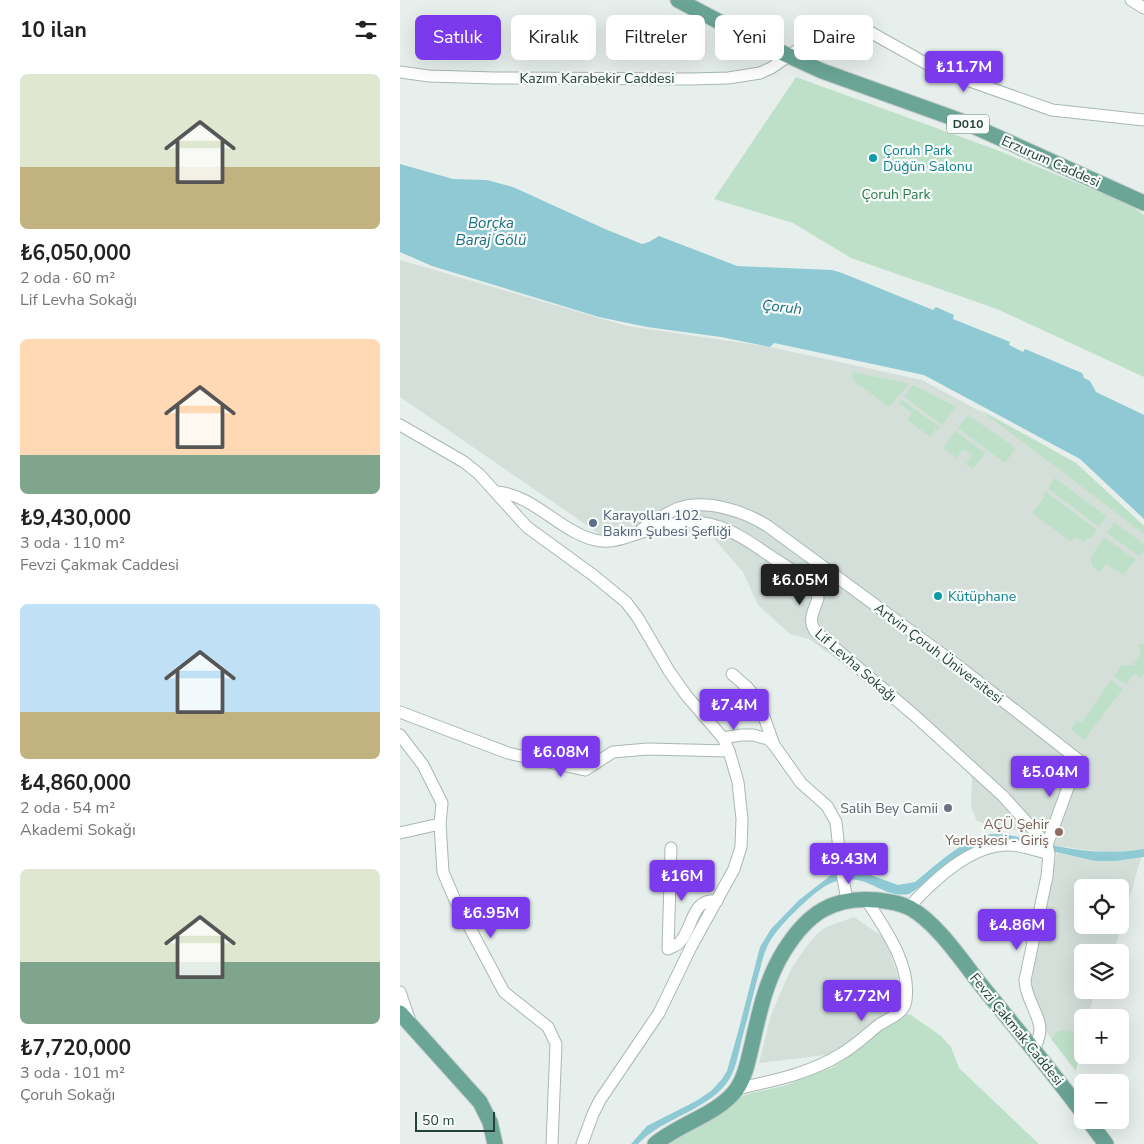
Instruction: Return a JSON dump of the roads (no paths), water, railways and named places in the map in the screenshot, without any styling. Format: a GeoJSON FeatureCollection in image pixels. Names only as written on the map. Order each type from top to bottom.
{"type":"FeatureCollection","features":[{"type":"Feature","properties":{"kind":"main road","name":"D010"},"geometry":{"type":"LineString","coordinates":[[678,0],[715,21],[788,56]]}},
{"type":"Feature","properties":{"kind":"main road","name":"Erzurum Caddesi"},"geometry":{"type":"LineString","coordinates":[[788,56],[851,82],[964,122],[1144,203]]}},
{"type":"Feature","properties":{"kind":"main road","name":"Fevzi Çakmak Caddesi"},"geometry":{"type":"LineString","coordinates":[[655,1144],[672,1131],[720,1104],[736,1089],[745,1070],[764,995],[783,952],[799,931],[822,909],[847,900],[883,900],[909,907],[923,918],[944,938],[1074,1102]]}},
{"type":"Feature","properties":{"kind":"main road"},"geometry":{"type":"LineString","coordinates":[[400,1013],[480,1102],[490,1122],[495,1144]]}},
{"type":"Feature","properties":{"kind":"main road"},"geometry":{"type":"LineString","coordinates":[[1095,1129],[1106,1144]]}},
{"type":"Feature","properties":{"kind":"street"},"geometry":{"type":"LineString","coordinates":[[1131,0],[1144,8]]}},
{"type":"Feature","properties":{"kind":"street","name":"Kazım Karabekir Caddesi"},"geometry":{"type":"LineString","coordinates":[[400,72],[429,76],[486,78],[728,78],[760,73],[771,68],[824,32],[840,30],[870,32],[936,69],[1052,110],[1144,120]]}},
{"type":"Feature","properties":{"kind":"street"},"geometry":{"type":"LineString","coordinates":[[400,425],[464,462],[479,474],[528,527],[626,602],[638,618],[680,687],[723,738],[729,750],[738,782],[742,818],[741,847],[734,869],[691,947],[659,1013],[600,1100],[582,1144]]}},
{"type":"Feature","properties":{"kind":"street","name":"Lif Levha Sokağı"},"geometry":{"type":"LineString","coordinates":[[496,492],[517,496],[558,523],[588,538],[606,542],[684,522],[715,526],[740,535],[810,583],[817,590],[818,598],[811,614],[814,630],[914,715],[1004,796],[1048,850]]}},
{"type":"Feature","properties":{"kind":"street","name":"Artvin Çoruh Üniversitesi"},"geometry":{"type":"LineString","coordinates":[[634,534],[669,512],[692,506],[726,509],[760,521],[957,665],[1080,761],[1070,782],[1048,850]]}},
{"type":"Feature","properties":{"kind":"street"},"geometry":{"type":"LineString","coordinates":[[732,674],[758,700],[774,745]]}},
{"type":"Feature","properties":{"kind":"street"},"geometry":{"type":"LineString","coordinates":[[400,712],[508,753],[585,770],[613,752],[648,749],[729,750]]}},
{"type":"Feature","properties":{"kind":"street"},"geometry":{"type":"LineString","coordinates":[[723,738],[741,734],[768,739],[801,783],[827,806],[832,813],[838,832],[841,868],[847,900]]}},
{"type":"Feature","properties":{"kind":"street"},"geometry":{"type":"LineString","coordinates":[[400,735],[424,765],[442,803],[440,824],[443,872],[455,900],[494,970],[504,992],[548,1027],[556,1044],[552,1144]]}},
{"type":"Feature","properties":{"kind":"street"},"geometry":{"type":"LineString","coordinates":[[400,833],[440,824]]}},
{"type":"Feature","properties":{"kind":"street"},"geometry":{"type":"LineString","coordinates":[[909,907],[945,873],[985,849],[1014,846],[1048,850],[1047,876],[1024,980],[1027,996],[1040,1025],[1034,1051]]}},
{"type":"Feature","properties":{"kind":"street"},"geometry":{"type":"LineString","coordinates":[[671,848],[668,949],[681,941],[693,914],[699,906],[707,901],[717,901]]}},
{"type":"Feature","properties":{"kind":"street"},"geometry":{"type":"LineString","coordinates":[[736,1089],[795,1074],[825,1062],[849,1049],[905,1006],[907,992],[902,964],[892,941],[866,899]]}},
{"type":"Feature","properties":{"kind":"street"},"geometry":{"type":"LineString","coordinates":[[400,992],[411,1025]]}},
{"type":"Feature","properties":{"kind":"water","name":"Borçka Baraj Gölü"},"geometry":{"type":"Polygon","coordinates":[[[400,164],[453,179],[487,180],[513,187],[642,244],[659,236],[737,266],[832,270],[842,273],[933,310],[936,307],[954,315],[953,319],[1010,342],[1009,345],[1023,352],[1025,349],[1082,373],[1084,378],[1090,381],[1096,392],[1144,415],[1144,519],[1080,459],[924,375],[774,343],[770,347],[721,337],[647,327],[599,317],[432,266],[400,252],[400,164]]]}},
{"type":"Feature","properties":{"kind":"water"},"geometry":{"type":"Polygon","coordinates":[[[991,834],[1024,838],[1078,850],[1111,852],[1144,849],[1144,857],[1116,861],[1095,861],[1003,840],[990,842],[965,853],[909,894],[899,895],[891,893],[858,880],[848,879],[827,885],[814,894],[790,917],[770,941],[757,980],[736,1063],[730,1078],[722,1089],[699,1106],[660,1127],[638,1144],[631,1144],[647,1126],[696,1101],[711,1091],[722,1079],[727,1071],[760,947],[771,929],[799,900],[835,872],[846,869],[865,873],[898,885],[915,882],[960,847],[970,841],[991,834]]]}},
{"type":"Feature","properties":{"kind":"place","name":"Çoruh Park Düğün Salonu"},"geometry":{"type":"Point","coordinates":[873,158]}},
{"type":"Feature","properties":{"kind":"place","name":"Karayolları 102. Bakım Şubesi Şefliği"},"geometry":{"type":"Point","coordinates":[593,523]}},
{"type":"Feature","properties":{"kind":"place","name":"Kütüphane"},"geometry":{"type":"Point","coordinates":[938,596]}},
{"type":"Feature","properties":{"kind":"place","name":"Salih Bey Camii"},"geometry":{"type":"Point","coordinates":[948,808]}},
{"type":"Feature","properties":{"kind":"place","name":"AÇÜ Şehir Yerleşkesi - Giriş"},"geometry":{"type":"Point","coordinates":[1059,832]}},
{"type":"Feature","properties":{"kind":"park label","name":"Çoruh Park"},"geometry":{"type":"Point","coordinates":[896,194]}},
{"type":"Feature","properties":{"kind":"water label","name":"Çoruh"},"geometry":{"type":"Point","coordinates":[782,307]}}]}
